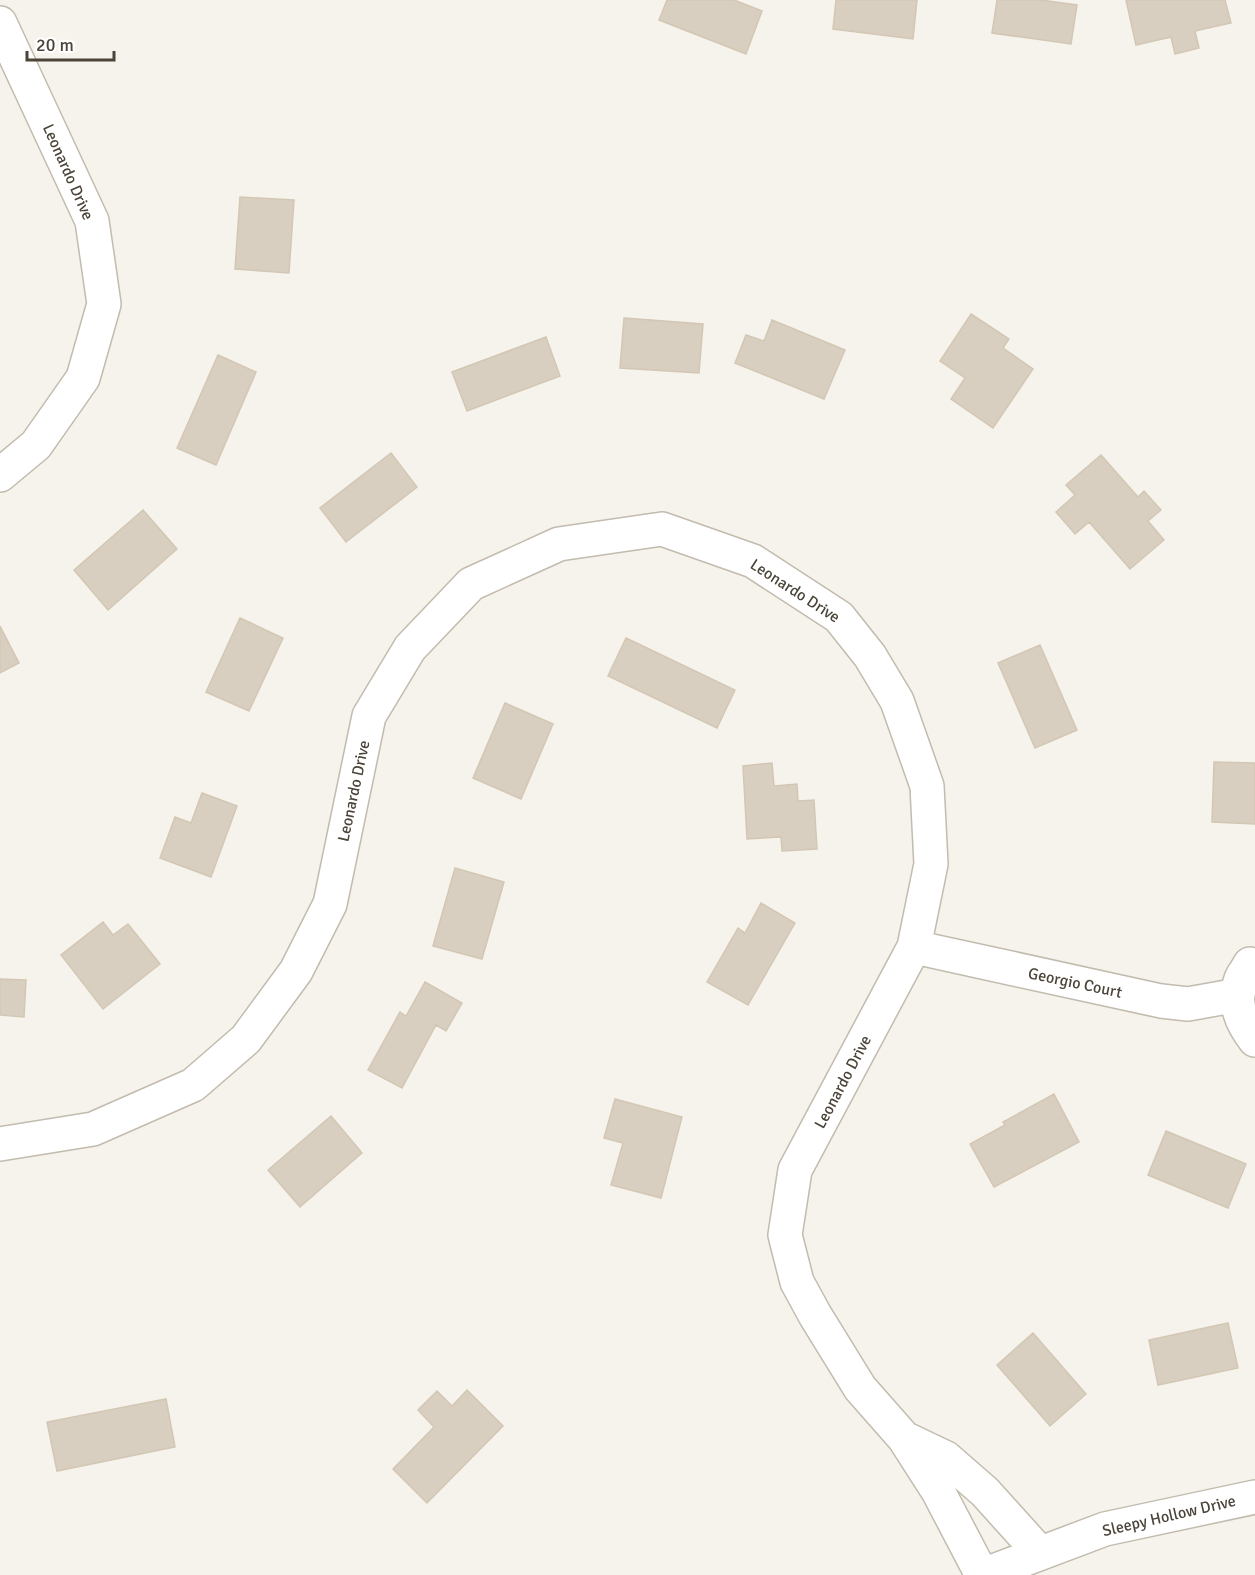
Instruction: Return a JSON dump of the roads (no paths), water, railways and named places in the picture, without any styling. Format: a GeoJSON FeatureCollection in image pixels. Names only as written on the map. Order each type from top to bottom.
{"type":"FeatureCollection","features":[{"type":"Feature","properties":{"kind":"street","name":"Leonardo Drive"},"geometry":{"type":"LineString","coordinates":[[0,23],[92,221],[104,304],[83,378],[36,445],[0,475]]}},
{"type":"Feature","properties":{"kind":"street","name":"Leonardo Drive"},"geometry":{"type":"LineString","coordinates":[[0,1144],[93,1129],[193,1085],[246,1039],[296,971],[330,904],[369,716],[410,648],[471,584],[559,544],[662,529],[753,561],[839,617],[870,656],[897,701],[927,786],[931,864],[914,947],[795,1170],[785,1235],[797,1282],[815,1315],[860,1388],[903,1438],[938,1491],[983,1575]]}},
{"type":"Feature","properties":{"kind":"street","name":"Georgio Court"},"geometry":{"type":"LineString","coordinates":[[914,947],[1161,1001],[1188,1004],[1238,995]]}},
{"type":"Feature","properties":{"kind":"street"},"geometry":{"type":"LineString","coordinates":[[1255,959],[1241,979],[1238,995],[1239,1012],[1246,1028],[1255,1040]]}},
{"type":"Feature","properties":{"kind":"street","name":"Leonardo Drive"},"geometry":{"type":"LineString","coordinates":[[903,1438],[946,1458],[985,1492],[1040,1553]]}},
{"type":"Feature","properties":{"kind":"street","name":"Sleepy Hollow Drive"},"geometry":{"type":"LineString","coordinates":[[983,1575],[1105,1529],[1255,1497]]}}]}
